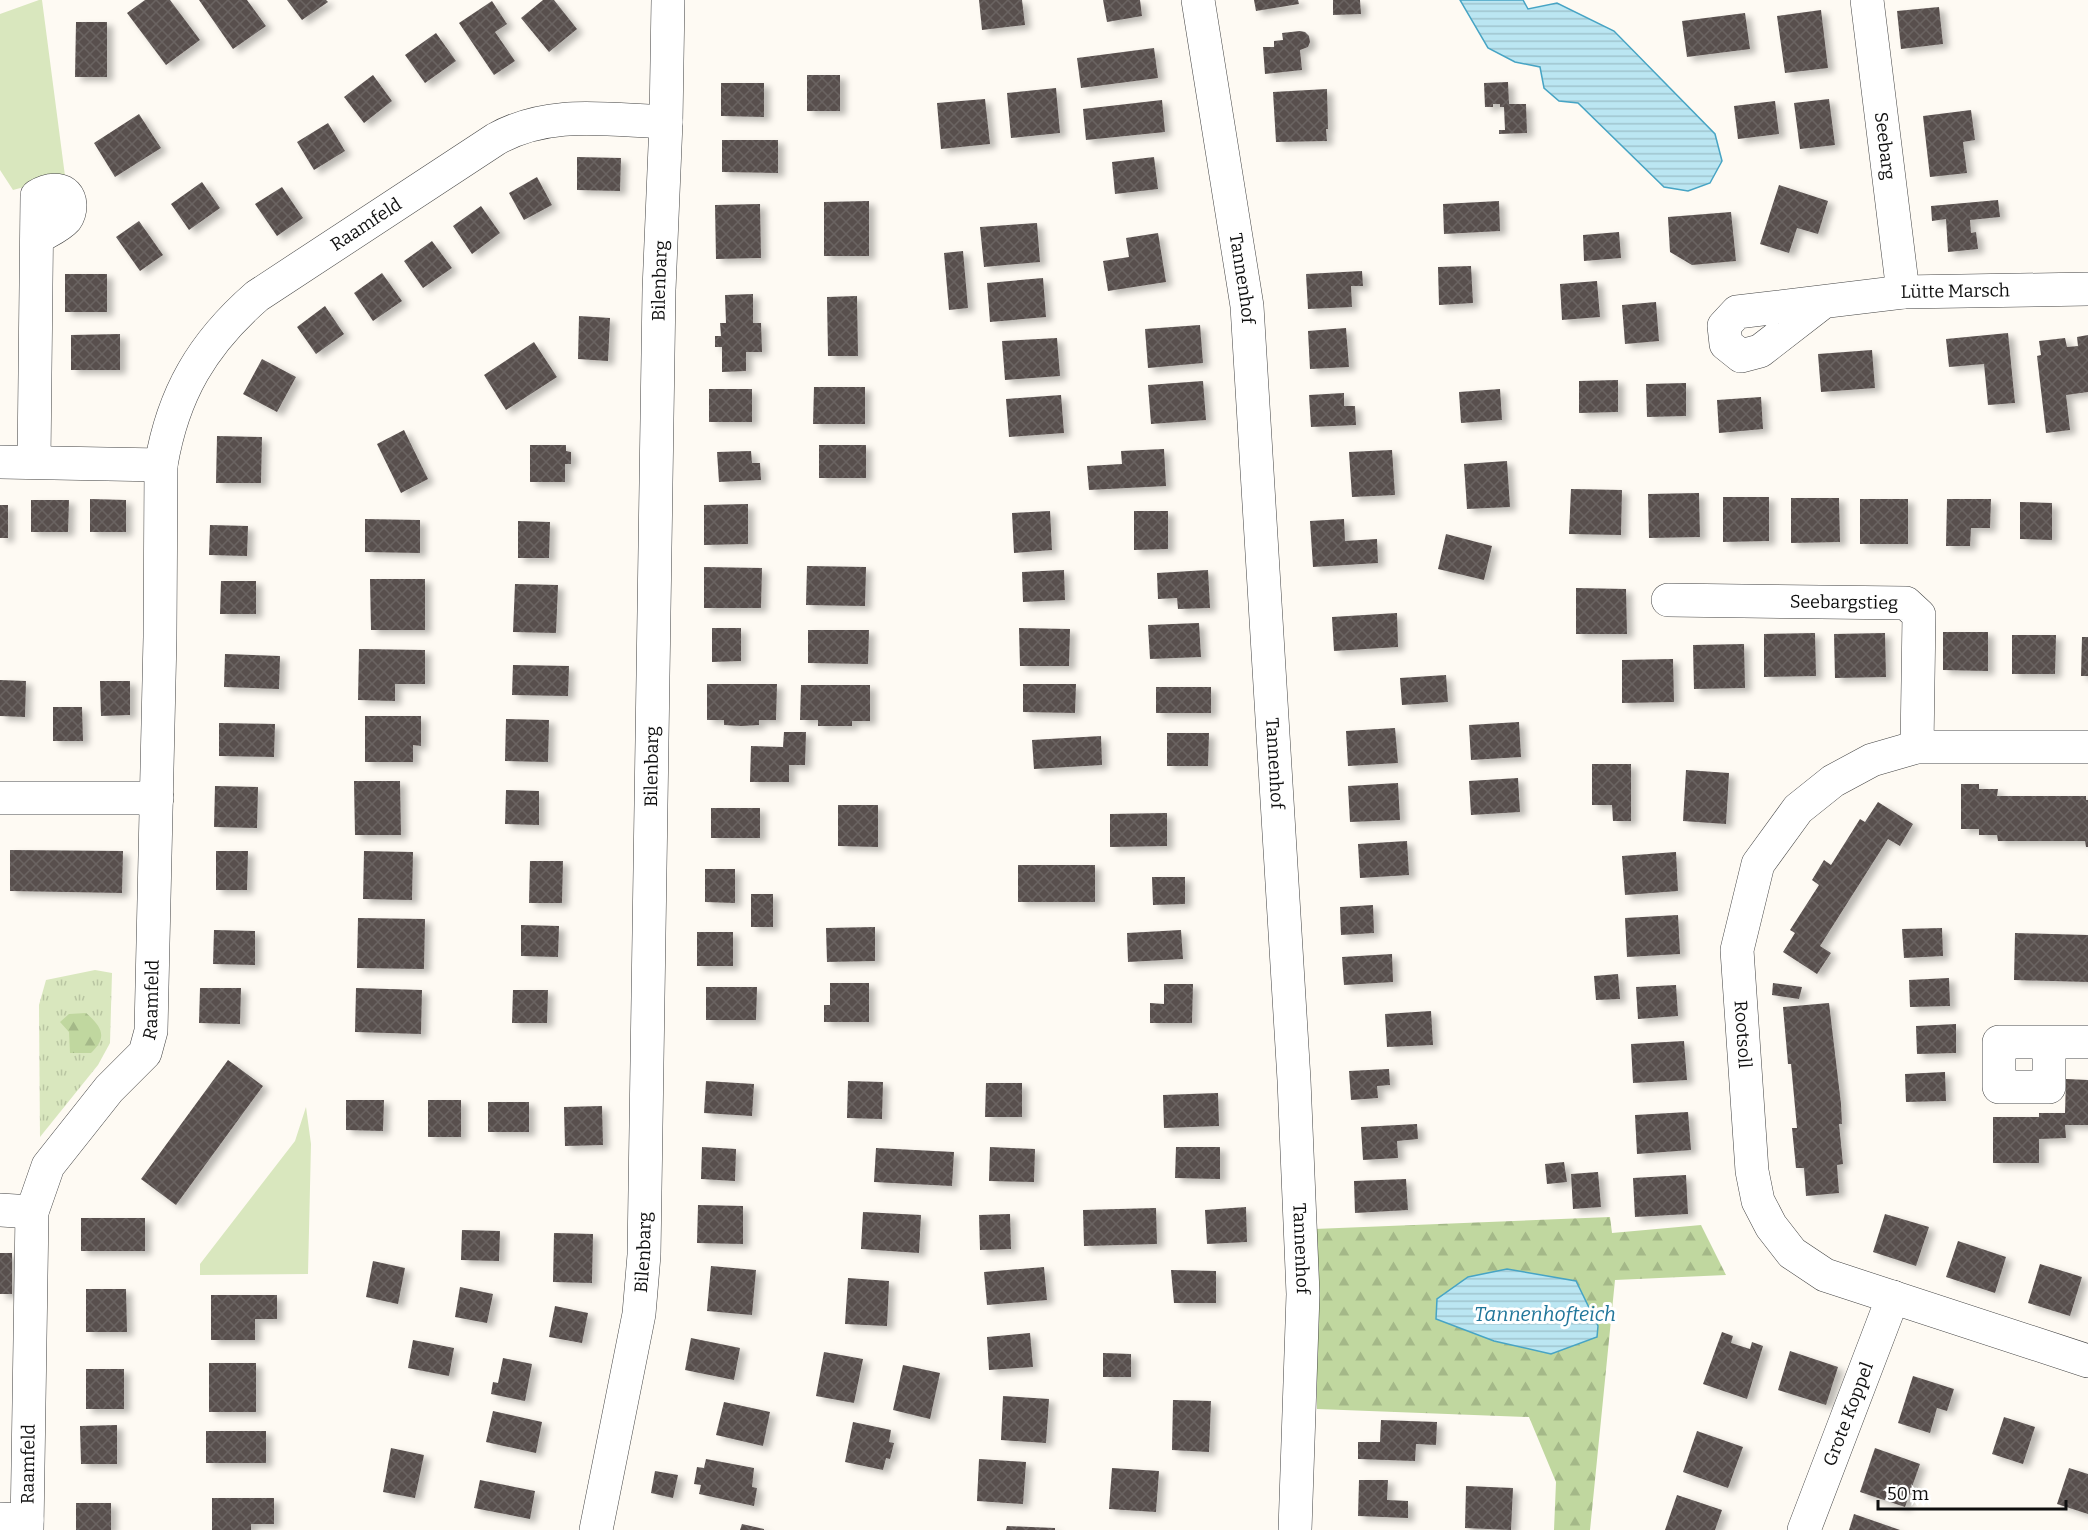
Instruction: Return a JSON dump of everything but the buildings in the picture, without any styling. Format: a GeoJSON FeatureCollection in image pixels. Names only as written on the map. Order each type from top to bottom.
{"type":"FeatureCollection","features":[{"type":"Feature","properties":{"kind":"street","name":"Bilenbarg"},"geometry":{"type":"LineString","coordinates":[[596,1530],[639,1314],[644,1256],[660,273],[668,0]]}},
{"type":"Feature","properties":{"kind":"street","name":"Tannenhof"},"geometry":{"type":"LineString","coordinates":[[1198,0],[1247,306],[1293,1080],[1303,1294],[1295,1530]]}},
{"type":"Feature","properties":{"kind":"street","name":"Seebarg"},"geometry":{"type":"LineString","coordinates":[[1867,0],[1903,292]]}},
{"type":"Feature","properties":{"kind":"street","name":"Raamfeld"},"geometry":{"type":"LineString","coordinates":[[18,1523],[16,1211],[48,1166],[109,1089],[145,1053],[151,1031],[157,798],[161,465],[170,423],[188,379],[214,339],[256,296],[513,130],[564,118],[666,122]]}},
{"type":"Feature","properties":{"kind":"street"},"geometry":{"type":"LineString","coordinates":[[34,462],[37,238]]}},
{"type":"Feature","properties":{"kind":"street","name":"Lütte Marsch"},"geometry":{"type":"LineString","coordinates":[[1822,303],[1903,292],[2088,289]]}},
{"type":"Feature","properties":{"kind":"street"},"geometry":{"type":"LineString","coordinates":[[0,462],[161,465]]}},
{"type":"Feature","properties":{"kind":"street","name":"Seebargstieg"},"geometry":{"type":"LineString","coordinates":[[1668,600],[1906,603],[1919,615],[1917,747]]}},
{"type":"Feature","properties":{"kind":"street","name":"Rootsoll"},"geometry":{"type":"LineString","coordinates":[[2088,747],[1917,747],[1872,760],[1833,782],[1797,809],[1758,864],[1737,951],[1752,1171],[1758,1201],[1771,1226],[1792,1253],[1826,1275],[2088,1361]]}},
{"type":"Feature","properties":{"kind":"street"},"geometry":{"type":"LineString","coordinates":[[0,798],[157,798]]}},
{"type":"Feature","properties":{"kind":"street"},"geometry":{"type":"LineString","coordinates":[[2049,1042],[2088,1042]]}},
{"type":"Feature","properties":{"kind":"street","name":"Grote Koppel"},"geometry":{"type":"LineString","coordinates":[[1804,1530],[1893,1297]]}},
{"type":"Feature","properties":{"kind":"green space"},"geometry":{"type":"Polygon","coordinates":[[[42,0],[65,176],[13,190],[0,170],[0,14],[42,0]]]}},
{"type":"Feature","properties":{"kind":"green space"},"geometry":{"type":"Polygon","coordinates":[[[95,970],[112,973],[110,1043],[98,1065],[40,1137],[39,1005],[46,980],[95,970]]]}},
{"type":"Feature","properties":{"kind":"green space"},"geometry":{"type":"Polygon","coordinates":[[[86,1013],[101,1032],[100,1042],[91,1053],[70,1053],[69,1032],[60,1022],[69,1014],[86,1013]]]}},
{"type":"Feature","properties":{"kind":"green space"},"geometry":{"type":"Polygon","coordinates":[[[306,1107],[311,1144],[308,1274],[200,1275],[200,1264],[295,1141],[306,1107]]]}},
{"type":"Feature","properties":{"kind":"green space"},"geometry":{"type":"Polygon","coordinates":[[[1610,1217],[1612,1233],[1701,1225],[1726,1275],[1615,1280],[1590,1530],[1554,1530],[1556,1482],[1529,1417],[1317,1409],[1314,1229],[1610,1217]]]}},
{"type":"Feature","properties":{"kind":"water"},"geometry":{"type":"Polygon","coordinates":[[[1460,0],[1523,0],[1528,9],[1557,3],[1614,31],[1715,134],[1722,161],[1710,183],[1688,191],[1664,187],[1578,103],[1559,101],[1544,88],[1540,67],[1515,62],[1488,48],[1460,0]]]}},
{"type":"Feature","properties":{"kind":"water","name":"Tannenhofteich"},"geometry":{"type":"Polygon","coordinates":[[[1507,1269],[1576,1281],[1598,1326],[1597,1337],[1551,1354],[1494,1341],[1436,1319],[1437,1299],[1468,1277],[1507,1269]]]}}]}
